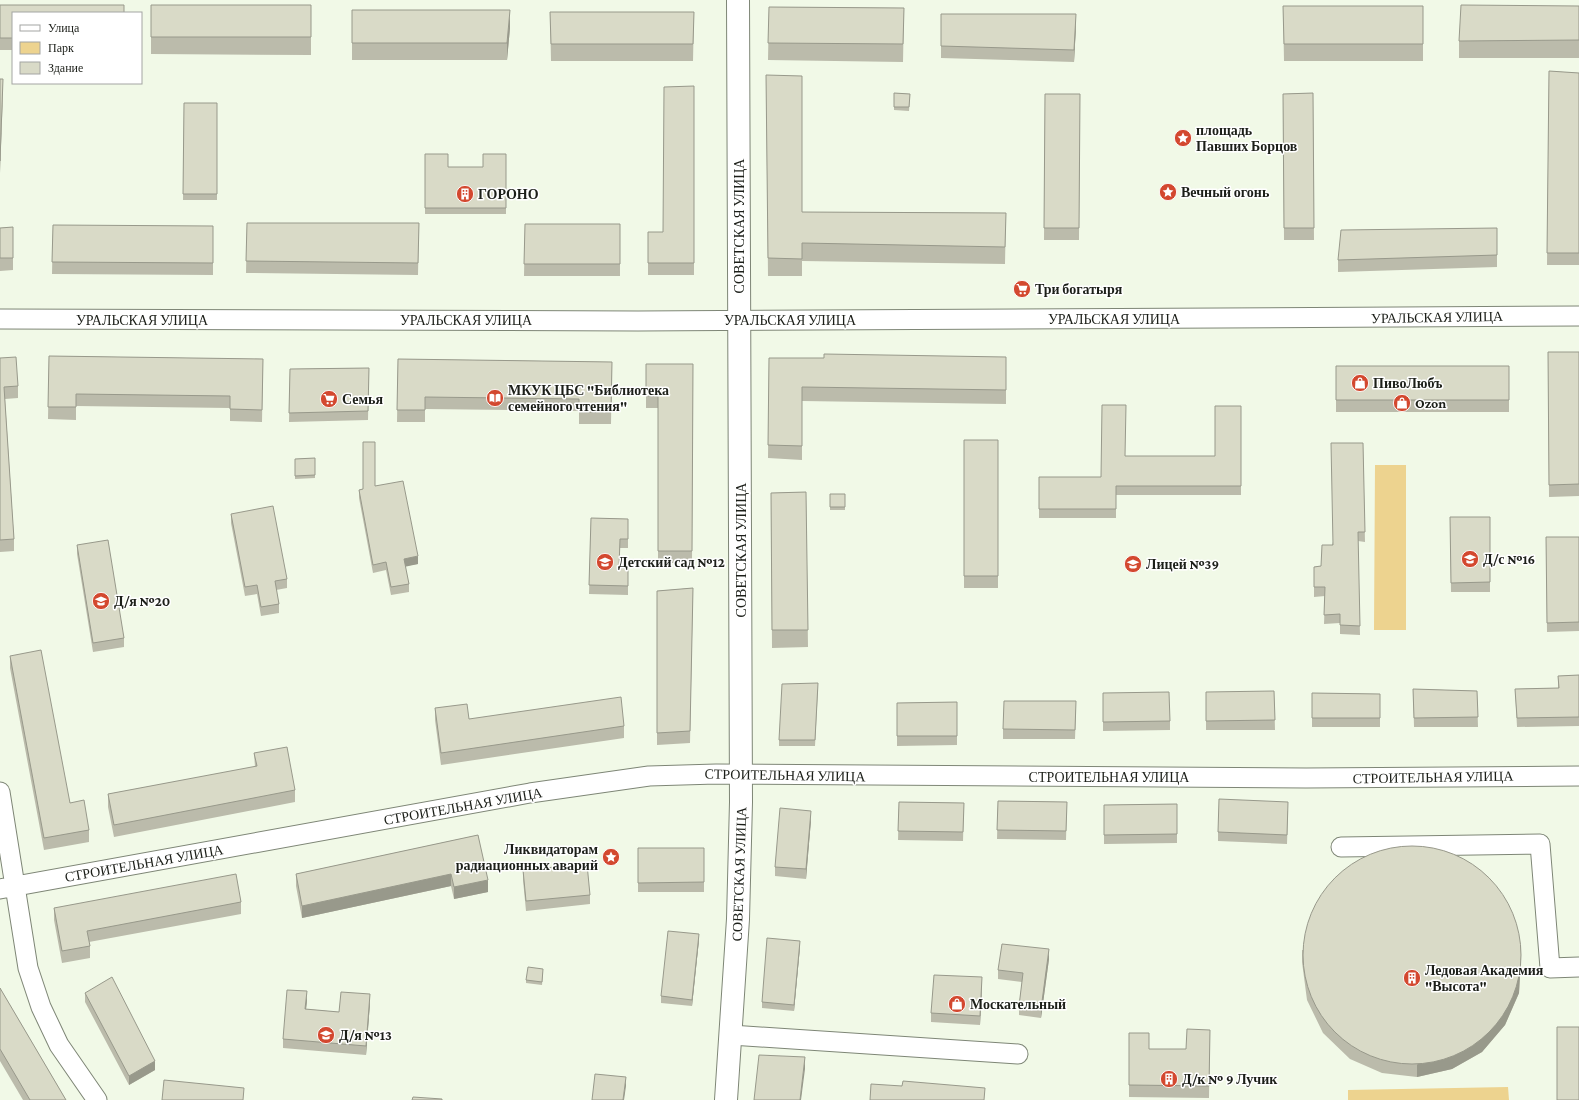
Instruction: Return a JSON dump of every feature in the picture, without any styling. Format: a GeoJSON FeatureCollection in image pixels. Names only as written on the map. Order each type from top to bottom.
{"type":"FeatureCollection","features":[{"type":"Feature","properties":{"kind":"street","name":"СОВЕТСКАЯ УЛИЦА"},"geometry":{"type":"LineString","coordinates":[[726,1100],[738,919],[742,774],[738,0]]}},
{"type":"Feature","properties":{"kind":"street","name":"УРАЛЬСКАЯ УЛИЦА"},"geometry":{"type":"LineString","coordinates":[[0,319],[739,320],[1579,316]]}},
{"type":"Feature","properties":{"kind":"street","name":"СТРОИТЕЛЬНАЯ УЛИЦА"},"geometry":{"type":"LineString","coordinates":[[8,887],[537,792],[649,776],[742,774],[1290,778],[1579,776]]}},
{"type":"Feature","properties":{"kind":"street"},"geometry":{"type":"LineString","coordinates":[[0,792],[8,887],[28,968],[41,1007],[60,1045],[97,1100]]}},
{"type":"Feature","properties":{"kind":"street"},"geometry":{"type":"LineString","coordinates":[[1341,847],[1540,844],[1550,968],[1579,967]]}},
{"type":"Feature","properties":{"kind":"street"},"geometry":{"type":"LineString","coordinates":[[731,1035],[1018,1054]]}},
{"type":"Feature","properties":{"kind":"green space"},"geometry":{"type":"Polygon","coordinates":[[[1375,465],[1406,465],[1406,630],[1374,630],[1375,465]]]}},
{"type":"Feature","properties":{"kind":"green space"},"geometry":{"type":"Polygon","coordinates":[[[1508,1087],[1509,1100],[1348,1100],[1348,1090],[1508,1087]]]}},
{"type":"Feature","properties":{"kind":"building"},"geometry":{"type":"Polygon","coordinates":[[[0,5],[124,5],[124,12],[12,12],[12,38],[0,38],[0,5]]]}},
{"type":"Feature","properties":{"kind":"building"},"geometry":{"type":"Polygon","coordinates":[[[151,5],[311,5],[311,37],[151,37],[151,5]]]}},
{"type":"Feature","properties":{"kind":"building"},"geometry":{"type":"Polygon","coordinates":[[[1461,5],[1579,6],[1579,40],[1459,41],[1461,5]]]}},
{"type":"Feature","properties":{"kind":"building"},"geometry":{"type":"Polygon","coordinates":[[[1283,6],[1423,6],[1423,44],[1284,44],[1283,6]]]}},
{"type":"Feature","properties":{"kind":"building"},"geometry":{"type":"Polygon","coordinates":[[[769,7],[904,8],[903,44],[768,43],[769,7]]]}},
{"type":"Feature","properties":{"kind":"building"},"geometry":{"type":"Polygon","coordinates":[[[352,10],[510,10],[507,43],[352,43],[352,10]]]}},
{"type":"Feature","properties":{"kind":"building"},"geometry":{"type":"Polygon","coordinates":[[[550,12],[694,12],[693,44],[551,44],[550,12]]]}},
{"type":"Feature","properties":{"kind":"building"},"geometry":{"type":"Polygon","coordinates":[[[941,14],[1076,14],[1074,50],[941,46],[941,14]]]}},
{"type":"Feature","properties":{"kind":"building"},"geometry":{"type":"Polygon","coordinates":[[[1549,71],[1579,73],[1579,253],[1547,253],[1549,71]]]}},
{"type":"Feature","properties":{"kind":"building"},"geometry":{"type":"Polygon","coordinates":[[[766,75],[802,76],[802,212],[1006,213],[1005,247],[802,243],[802,259],[768,258],[766,75]]]}},
{"type":"Feature","properties":{"kind":"building"},"geometry":{"type":"Polygon","coordinates":[[[0,79],[3,79],[0,161],[0,79]]]}},
{"type":"Feature","properties":{"kind":"building"},"geometry":{"type":"Polygon","coordinates":[[[694,86],[694,263],[648,263],[648,232],[663,232],[664,87],[694,86]]]}},
{"type":"Feature","properties":{"kind":"building"},"geometry":{"type":"Polygon","coordinates":[[[894,93],[910,94],[909,107],[894,107],[894,93]]]}},
{"type":"Feature","properties":{"kind":"building"},"geometry":{"type":"Polygon","coordinates":[[[1313,93],[1314,228],[1284,228],[1283,94],[1313,93]]]}},
{"type":"Feature","properties":{"kind":"building"},"geometry":{"type":"Polygon","coordinates":[[[1045,94],[1080,94],[1079,228],[1044,228],[1045,94]]]}},
{"type":"Feature","properties":{"kind":"building"},"geometry":{"type":"Polygon","coordinates":[[[184,103],[217,103],[217,194],[183,194],[184,103]]]}},
{"type":"Feature","properties":{"kind":"building","name":"ГОРОНО"},"geometry":{"type":"Polygon","coordinates":[[[425,154],[448,154],[448,167],[483,167],[483,154],[506,154],[506,208],[425,208],[425,154]]]}},
{"type":"Feature","properties":{"kind":"building"},"geometry":{"type":"Polygon","coordinates":[[[247,223],[419,223],[418,263],[246,261],[247,223]]]}},
{"type":"Feature","properties":{"kind":"building"},"geometry":{"type":"Polygon","coordinates":[[[525,224],[620,224],[620,264],[524,264],[525,224]]]}},
{"type":"Feature","properties":{"kind":"building"},"geometry":{"type":"Polygon","coordinates":[[[53,225],[213,226],[213,263],[52,262],[53,225]]]}},
{"type":"Feature","properties":{"kind":"building"},"geometry":{"type":"Polygon","coordinates":[[[13,227],[13,258],[0,258],[0,228],[13,227]]]}},
{"type":"Feature","properties":{"kind":"building"},"geometry":{"type":"Polygon","coordinates":[[[1497,228],[1497,255],[1338,260],[1341,230],[1497,228]]]}},
{"type":"Feature","properties":{"kind":"building"},"geometry":{"type":"Polygon","coordinates":[[[1548,352],[1579,352],[1579,484],[1549,485],[1548,352]]]}},
{"type":"Feature","properties":{"kind":"building"},"geometry":{"type":"Polygon","coordinates":[[[824,354],[1006,357],[1006,390],[802,387],[802,446],[768,445],[769,358],[824,358],[824,354]]]}},
{"type":"Feature","properties":{"kind":"building"},"geometry":{"type":"Polygon","coordinates":[[[49,356],[263,359],[262,410],[230,409],[230,396],[76,394],[76,407],[48,407],[49,356]]]}},
{"type":"Feature","properties":{"kind":"building"},"geometry":{"type":"Polygon","coordinates":[[[16,357],[18,386],[4,387],[14,539],[0,540],[0,358],[16,357]]]}},
{"type":"Feature","properties":{"kind":"building"},"geometry":{"type":"Polygon","coordinates":[[[398,359],[612,362],[611,412],[579,412],[579,399],[425,397],[425,410],[397,410],[398,359]]]}},
{"type":"Feature","properties":{"kind":"building"},"geometry":{"type":"Polygon","coordinates":[[[646,364],[693,364],[692,551],[658,551],[658,396],[646,396],[646,364]]]}},
{"type":"Feature","properties":{"kind":"building"},"geometry":{"type":"Polygon","coordinates":[[[1336,366],[1509,366],[1509,400],[1336,400],[1336,366]]]}},
{"type":"Feature","properties":{"kind":"building","name":"Семья"},"geometry":{"type":"Polygon","coordinates":[[[369,368],[368,411],[289,413],[290,369],[369,368]]]}},
{"type":"Feature","properties":{"kind":"building"},"geometry":{"type":"Polygon","coordinates":[[[1102,405],[1126,405],[1125,456],[1215,456],[1215,406],[1241,406],[1241,486],[1116,486],[1116,509],[1039,509],[1039,477],[1101,477],[1102,405]]]}},
{"type":"Feature","properties":{"kind":"building"},"geometry":{"type":"Polygon","coordinates":[[[964,440],[998,440],[998,576],[964,576],[964,440]]]}},
{"type":"Feature","properties":{"kind":"building"},"geometry":{"type":"Polygon","coordinates":[[[363,442],[375,442],[375,486],[403,481],[418,556],[404,559],[409,584],[391,587],[386,562],[373,565],[359,490],[363,489],[363,442]]]}},
{"type":"Feature","properties":{"kind":"building"},"geometry":{"type":"Polygon","coordinates":[[[1331,443],[1363,443],[1365,532],[1358,532],[1360,626],[1340,625],[1340,614],[1324,615],[1325,587],[1314,587],[1314,567],[1321,566],[1322,545],[1333,545],[1331,443]]]}},
{"type":"Feature","properties":{"kind":"building"},"geometry":{"type":"Polygon","coordinates":[[[315,458],[315,475],[295,476],[295,459],[315,458]]]}},
{"type":"Feature","properties":{"kind":"building"},"geometry":{"type":"Polygon","coordinates":[[[806,492],[808,630],[772,630],[771,493],[806,492]]]}},
{"type":"Feature","properties":{"kind":"building"},"geometry":{"type":"Polygon","coordinates":[[[830,494],[845,494],[845,507],[830,507],[830,494]]]}},
{"type":"Feature","properties":{"kind":"building"},"geometry":{"type":"Polygon","coordinates":[[[273,506],[287,579],[275,581],[279,604],[261,607],[257,585],[245,587],[231,514],[273,506]]]}},
{"type":"Feature","properties":{"kind":"building","name":"Д/с №16"},"geometry":{"type":"Polygon","coordinates":[[[1450,517],[1490,517],[1490,582],[1451,583],[1450,517]]]}},
{"type":"Feature","properties":{"kind":"building","name":"Детский сад №12"},"geometry":{"type":"Polygon","coordinates":[[[591,518],[628,519],[628,539],[620,539],[619,568],[628,568],[628,586],[589,585],[591,518]]]}},
{"type":"Feature","properties":{"kind":"building"},"geometry":{"type":"Polygon","coordinates":[[[1546,537],[1579,537],[1579,622],[1547,623],[1546,537]]]}},
{"type":"Feature","properties":{"kind":"building","name":"Д/я №20"},"geometry":{"type":"Polygon","coordinates":[[[108,540],[124,638],[93,643],[77,545],[108,540]]]}},
{"type":"Feature","properties":{"kind":"building"},"geometry":{"type":"Polygon","coordinates":[[[693,588],[690,731],[657,733],[657,591],[693,588]]]}},
{"type":"Feature","properties":{"kind":"building"},"geometry":{"type":"Polygon","coordinates":[[[41,650],[70,803],[84,800],[89,830],[44,838],[10,656],[41,650]]]}},
{"type":"Feature","properties":{"kind":"building"},"geometry":{"type":"Polygon","coordinates":[[[1579,675],[1579,717],[1517,718],[1515,689],[1559,688],[1558,676],[1579,675]]]}},
{"type":"Feature","properties":{"kind":"building"},"geometry":{"type":"Polygon","coordinates":[[[818,683],[815,740],[779,740],[782,684],[818,683]]]}},
{"type":"Feature","properties":{"kind":"building"},"geometry":{"type":"Polygon","coordinates":[[[1413,689],[1477,691],[1478,717],[1414,718],[1413,689]]]}},
{"type":"Feature","properties":{"kind":"building"},"geometry":{"type":"Polygon","coordinates":[[[1274,691],[1275,720],[1206,721],[1206,692],[1274,691]]]}},
{"type":"Feature","properties":{"kind":"building"},"geometry":{"type":"Polygon","coordinates":[[[1169,692],[1170,721],[1103,722],[1103,693],[1169,692]]]}},
{"type":"Feature","properties":{"kind":"building"},"geometry":{"type":"Polygon","coordinates":[[[1312,693],[1380,694],[1380,718],[1312,718],[1312,693]]]}},
{"type":"Feature","properties":{"kind":"building"},"geometry":{"type":"Polygon","coordinates":[[[621,697],[624,726],[441,753],[435,708],[467,704],[469,719],[621,697]]]}},
{"type":"Feature","properties":{"kind":"building"},"geometry":{"type":"Polygon","coordinates":[[[1004,701],[1076,701],[1075,730],[1003,729],[1004,701]]]}},
{"type":"Feature","properties":{"kind":"building"},"geometry":{"type":"Polygon","coordinates":[[[957,702],[957,736],[897,736],[897,703],[957,702]]]}},
{"type":"Feature","properties":{"kind":"building"},"geometry":{"type":"Polygon","coordinates":[[[287,747],[295,790],[114,825],[108,794],[257,766],[254,753],[287,747]]]}},
{"type":"Feature","properties":{"kind":"building"},"geometry":{"type":"Polygon","coordinates":[[[1219,799],[1288,802],[1287,835],[1218,832],[1219,799]]]}},
{"type":"Feature","properties":{"kind":"building"},"geometry":{"type":"Polygon","coordinates":[[[998,801],[1067,802],[1066,831],[997,830],[998,801]]]}},
{"type":"Feature","properties":{"kind":"building"},"geometry":{"type":"Polygon","coordinates":[[[899,802],[964,803],[963,832],[898,831],[899,802]]]}},
{"type":"Feature","properties":{"kind":"building"},"geometry":{"type":"Polygon","coordinates":[[[1177,804],[1177,834],[1104,835],[1104,805],[1177,804]]]}},
{"type":"Feature","properties":{"kind":"building"},"geometry":{"type":"Polygon","coordinates":[[[780,808],[811,811],[806,869],[775,867],[780,808]]]}},
{"type":"Feature","properties":{"kind":"building"},"geometry":{"type":"Polygon","coordinates":[[[478,835],[488,880],[454,887],[451,874],[302,906],[296,874],[478,835]]]}},
{"type":"Feature","properties":{"kind":"building","name":"Ледовая Академия \"Высота\""},"geometry":{"type":"Polygon","coordinates":[[[1412,846],[1433,848],[1454,854],[1473,864],[1489,878],[1503,894],[1513,913],[1519,934],[1521,955],[1519,976],[1513,997],[1503,1016],[1489,1032],[1473,1046],[1454,1056],[1433,1062],[1412,1064],[1391,1062],[1370,1056],[1351,1046],[1335,1032],[1321,1016],[1311,997],[1305,976],[1303,955],[1305,934],[1311,913],[1321,894],[1335,878],[1351,864],[1370,854],[1391,848],[1412,846]]]}},
{"type":"Feature","properties":{"kind":"building"},"geometry":{"type":"Polygon","coordinates":[[[638,848],[704,848],[704,882],[638,883],[638,848]]]}},
{"type":"Feature","properties":{"kind":"building"},"geometry":{"type":"Polygon","coordinates":[[[587,864],[590,895],[526,901],[523,870],[587,864]]]}},
{"type":"Feature","properties":{"kind":"building"},"geometry":{"type":"Polygon","coordinates":[[[236,874],[241,902],[87,931],[90,946],[62,951],[54,908],[236,874]]]}},
{"type":"Feature","properties":{"kind":"building"},"geometry":{"type":"Polygon","coordinates":[[[668,931],[699,934],[692,1000],[661,996],[668,931]]]}},
{"type":"Feature","properties":{"kind":"building"},"geometry":{"type":"Polygon","coordinates":[[[767,938],[800,941],[794,1005],[762,1002],[767,938]]]}},
{"type":"Feature","properties":{"kind":"building"},"geometry":{"type":"Polygon","coordinates":[[[1002,944],[1049,949],[1041,1009],[1019,1006],[1023,973],[998,970],[1002,944]]]}},
{"type":"Feature","properties":{"kind":"building"},"geometry":{"type":"Polygon","coordinates":[[[528,967],[543,969],[542,982],[526,980],[528,967]]]}},
{"type":"Feature","properties":{"kind":"building","name":"Москательный"},"geometry":{"type":"Polygon","coordinates":[[[934,975],[982,977],[980,1016],[931,1013],[934,975]]]}},
{"type":"Feature","properties":{"kind":"building"},"geometry":{"type":"Polygon","coordinates":[[[112,977],[155,1061],[129,1076],[85,993],[112,977]]]}},
{"type":"Feature","properties":{"kind":"building"},"geometry":{"type":"Polygon","coordinates":[[[0,988],[66,1100],[30,1100],[0,1049],[0,988]]]}},
{"type":"Feature","properties":{"kind":"building","name":"Д/я №13"},"geometry":{"type":"Polygon","coordinates":[[[287,990],[307,991],[305,1009],[339,1012],[341,992],[370,994],[366,1046],[283,1039],[287,990]]]}},
{"type":"Feature","properties":{"kind":"building"},"geometry":{"type":"Polygon","coordinates":[[[1557,1027],[1579,1027],[1579,1100],[1557,1100],[1557,1027]]]}},
{"type":"Feature","properties":{"kind":"building","name":"Д/к № 9 Лучик"},"geometry":{"type":"Polygon","coordinates":[[[1187,1029],[1210,1030],[1209,1086],[1129,1085],[1129,1033],[1149,1033],[1149,1049],[1186,1049],[1187,1029]]]}},
{"type":"Feature","properties":{"kind":"building"},"geometry":{"type":"Polygon","coordinates":[[[759,1055],[805,1057],[800,1100],[754,1100],[759,1055]]]}},
{"type":"Feature","properties":{"kind":"building"},"geometry":{"type":"Polygon","coordinates":[[[595,1074],[626,1077],[623,1100],[592,1100],[595,1074]]]}},
{"type":"Feature","properties":{"kind":"building"},"geometry":{"type":"Polygon","coordinates":[[[164,1080],[244,1088],[243,1100],[162,1100],[164,1080]]]}},
{"type":"Feature","properties":{"kind":"building"},"geometry":{"type":"Polygon","coordinates":[[[903,1081],[985,1088],[984,1100],[870,1100],[871,1084],[902,1086],[903,1081]]]}},
{"type":"Feature","properties":{"kind":"building"},"geometry":{"type":"Polygon","coordinates":[[[413,1097],[442,1099],[442,1100],[412,1100],[413,1097]]]}},
{"type":"Feature","properties":{"kind":"place","name":"площадь Павших Борцов"},"geometry":{"type":"Point","coordinates":[1183,138]}},
{"type":"Feature","properties":{"kind":"place","name":"Вечный огонь"},"geometry":{"type":"Point","coordinates":[1168,192]}},
{"type":"Feature","properties":{"kind":"place","name":"ГОРОНО"},"geometry":{"type":"Point","coordinates":[465,194]}},
{"type":"Feature","properties":{"kind":"place","name":"Три богатыря"},"geometry":{"type":"Point","coordinates":[1022,289]}},
{"type":"Feature","properties":{"kind":"place","name":"ПивоЛюбъ"},"geometry":{"type":"Point","coordinates":[1360,383]}},
{"type":"Feature","properties":{"kind":"place","name":"МКУК ЦБС \"Библиотека семейного чтения\""},"geometry":{"type":"Point","coordinates":[495,398]}},
{"type":"Feature","properties":{"kind":"place","name":"Семья"},"geometry":{"type":"Point","coordinates":[329,399]}},
{"type":"Feature","properties":{"kind":"place","name":"Ozon"},"geometry":{"type":"Point","coordinates":[1402,403]}},
{"type":"Feature","properties":{"kind":"place","name":"Д/с №16"},"geometry":{"type":"Point","coordinates":[1470,559]}},
{"type":"Feature","properties":{"kind":"place","name":"Детский сад №12"},"geometry":{"type":"Point","coordinates":[605,562]}},
{"type":"Feature","properties":{"kind":"place","name":"Лицей №39"},"geometry":{"type":"Point","coordinates":[1133,564]}},
{"type":"Feature","properties":{"kind":"place","name":"Д/я №20"},"geometry":{"type":"Point","coordinates":[101,601]}},
{"type":"Feature","properties":{"kind":"place","name":"Ликвидаторам радиационных аварий"},"geometry":{"type":"Point","coordinates":[611,857]}},
{"type":"Feature","properties":{"kind":"place","name":"Ледовая Академия \"Высота\""},"geometry":{"type":"Point","coordinates":[1412,978]}},
{"type":"Feature","properties":{"kind":"place","name":"Москательный"},"geometry":{"type":"Point","coordinates":[957,1004]}},
{"type":"Feature","properties":{"kind":"place","name":"Д/я №13"},"geometry":{"type":"Point","coordinates":[326,1035]}},
{"type":"Feature","properties":{"kind":"place","name":"Д/к № 9 Лучик"},"geometry":{"type":"Point","coordinates":[1169,1079]}}]}
